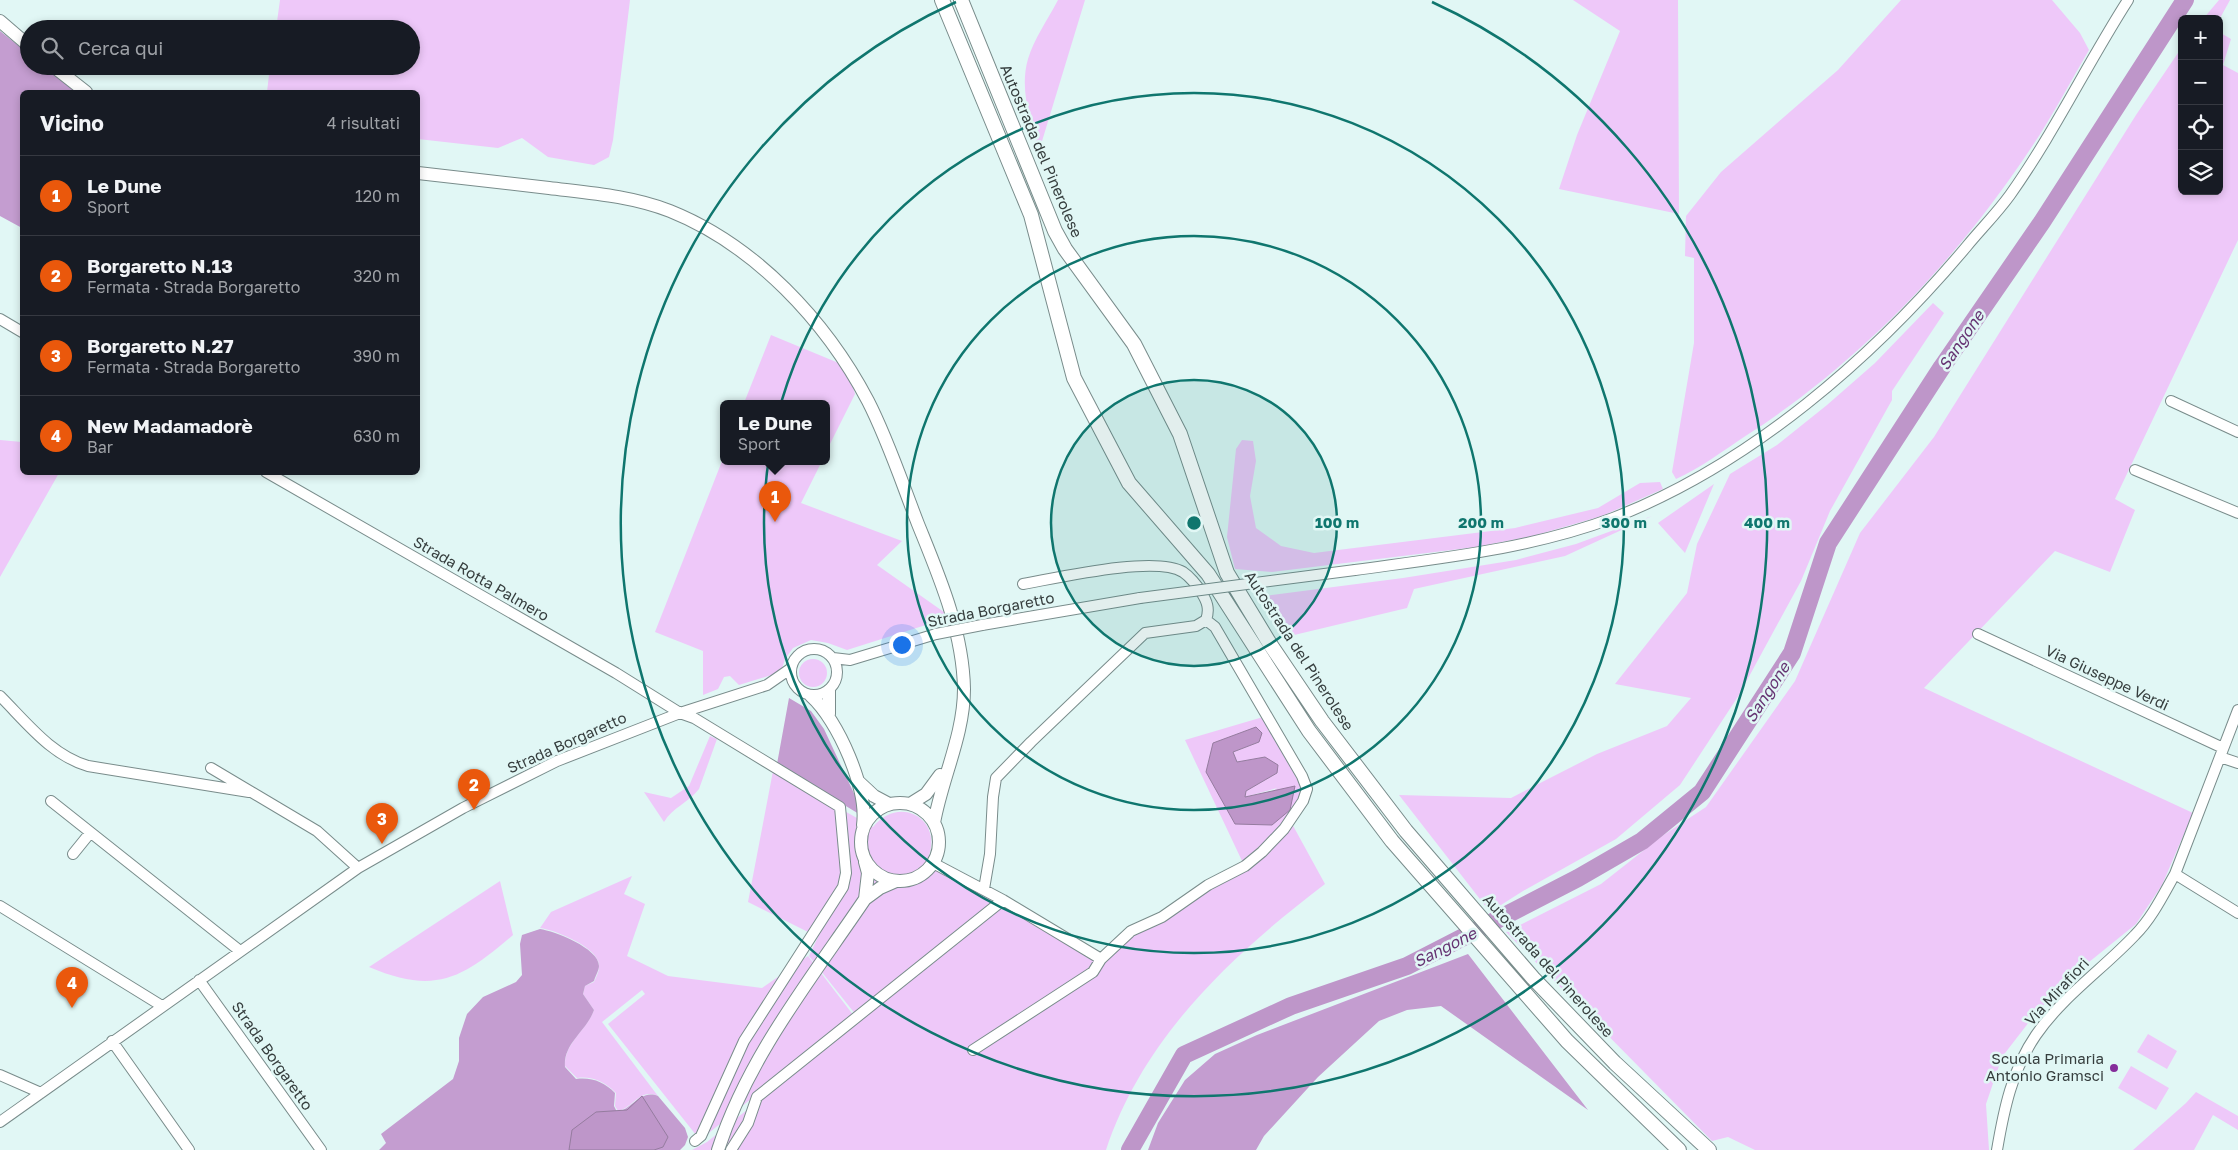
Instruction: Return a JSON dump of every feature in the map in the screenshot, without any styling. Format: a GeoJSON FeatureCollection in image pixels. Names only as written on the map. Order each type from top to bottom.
{"type":"FeatureCollection","features":[{"type":"Feature","properties":{"kind":"highway"},"geometry":{"type":"LineString","coordinates":[[942,0],[1031,215],[1074,378],[1120,469],[1129,483],[1208,574],[1309,731],[1392,842],[1567,1041],[1679,1150]]}},
{"type":"Feature","properties":{"kind":"highway","name":"Autostrada del Pinerolese"},"geometry":{"type":"LineString","coordinates":[[961,0],[1055,231],[1065,249],[1134,344],[1180,434],[1227,573],[1270,644],[1322,721],[1406,831],[1533,978],[1615,1063],[1710,1150]]}},
{"type":"Feature","properties":{"kind":"main road"},"geometry":{"type":"LineString","coordinates":[[0,21],[20,38]]}},
{"type":"Feature","properties":{"kind":"main road"},"geometry":{"type":"LineString","coordinates":[[64,75],[83,90]]}},
{"type":"Feature","properties":{"kind":"main road"},"geometry":{"type":"LineString","coordinates":[[420,173],[608,195],[647,204],[671,212],[708,231],[750,257],[791,293],[827,334],[868,402],[943,587],[960,656],[964,689],[961,722],[953,754],[940,790],[934,822],[939,843],[933,863],[917,878],[896,882],[880,888],[865,899],[759,1057],[734,1107],[718,1150]]}},
{"type":"Feature","properties":{"kind":"main road"},"geometry":{"type":"LineString","coordinates":[[829,691],[829,717]]}},
{"type":"Feature","properties":{"kind":"main road"},"geometry":{"type":"LineString","coordinates":[[811,696],[829,717],[859,782],[864,806],[860,845],[868,873],[865,899]]}},
{"type":"Feature","properties":{"kind":"main road"},"geometry":{"type":"LineString","coordinates":[[910,804],[932,789],[953,754]]}},
{"type":"Feature","properties":{"kind":"main road"},"geometry":{"type":"LineString","coordinates":[[859,782],[874,796],[889,804],[910,804],[919,808],[934,822]]}},
{"type":"Feature","properties":{"kind":"main road"},"geometry":{"type":"LineString","coordinates":[[862,830],[870,816],[889,804]]}},
{"type":"Feature","properties":{"kind":"main road"},"geometry":{"type":"LineString","coordinates":[[864,859],[880,877],[896,882]]}},
{"type":"Feature","properties":{"kind":"street","name":"Strada Borgaretto"},"geometry":{"type":"LineString","coordinates":[[837,670],[850,660],[936,634],[982,625],[1140,598],[1467,555],[1513,545],[1612,518],[1675,489],[1767,434],[1857,363],[1930,290],[2009,196],[2065,107],[2128,0]]}},
{"type":"Feature","properties":{"kind":"street"},"geometry":{"type":"LineString","coordinates":[[0,319],[20,331]]}},
{"type":"Feature","properties":{"kind":"street"},"geometry":{"type":"LineString","coordinates":[[2171,401],[2238,432]]}},
{"type":"Feature","properties":{"kind":"street"},"geometry":{"type":"LineString","coordinates":[[2135,470],[2238,513]]}},
{"type":"Feature","properties":{"kind":"street","name":"Strada Rotta Palmero"},"geometry":{"type":"LineString","coordinates":[[271,475],[616,673],[680,713],[694,718],[840,806],[846,873],[839,895],[744,1041],[701,1136],[695,1141]]}},
{"type":"Feature","properties":{"kind":"street"},"geometry":{"type":"LineString","coordinates":[[1023,584],[1141,565],[1171,568],[1182,571],[1199,588],[1208,605],[1206,620]]}},
{"type":"Feature","properties":{"kind":"street"},"geometry":{"type":"LineString","coordinates":[[984,889],[990,854],[992,797],[996,778],[1145,633],[1196,626],[1206,620]]}},
{"type":"Feature","properties":{"kind":"street"},"geometry":{"type":"LineString","coordinates":[[973,1050],[1093,972],[1101,959],[1136,928],[1162,917],[1208,885],[1250,861],[1284,829],[1307,794],[1306,783],[1302,776],[1215,627],[1206,620]]}},
{"type":"Feature","properties":{"kind":"street","name":"Via Giuseppe Verdi"},"geometry":{"type":"LineString","coordinates":[[1978,634],[2222,752],[2238,763]]}},
{"type":"Feature","properties":{"kind":"street"},"geometry":{"type":"LineString","coordinates":[[807,650],[822,650],[832,658],[837,670],[836,679],[829,691],[811,696],[802,693],[795,686],[790,669],[796,656],[807,650]]}},
{"type":"Feature","properties":{"kind":"street","name":"Strada Borgaretto"},"geometry":{"type":"LineString","coordinates":[[832,658],[850,660]]}},
{"type":"Feature","properties":{"kind":"street","name":"Strada Borgaretto"},"geometry":{"type":"LineString","coordinates":[[0,1122],[358,868],[464,808],[557,761],[680,713],[767,685],[790,669]]}},
{"type":"Feature","properties":{"kind":"street","name":"Strada Borgaretto"},"geometry":{"type":"LineString","coordinates":[[767,685],[795,686]]}},
{"type":"Feature","properties":{"kind":"street"},"geometry":{"type":"LineString","coordinates":[[0,696],[47,743],[72,761],[88,766],[249,792]]}},
{"type":"Feature","properties":{"kind":"street","name":"Via Mirafiori"},"geometry":{"type":"LineString","coordinates":[[1997,1150],[2013,1078],[2036,1035],[2090,976],[2136,934],[2161,899],[2175,874],[2238,710]]}},
{"type":"Feature","properties":{"kind":"street"},"geometry":{"type":"LineString","coordinates":[[211,768],[317,831],[358,868]]}},
{"type":"Feature","properties":{"kind":"street"},"geometry":{"type":"LineString","coordinates":[[51,802],[240,951]]}},
{"type":"Feature","properties":{"kind":"street"},"geometry":{"type":"LineString","coordinates":[[73,854],[90,833]]}},
{"type":"Feature","properties":{"kind":"street"},"geometry":{"type":"LineString","coordinates":[[933,863],[984,889],[1101,959]]}},
{"type":"Feature","properties":{"kind":"street"},"geometry":{"type":"LineString","coordinates":[[2175,874],[2238,913]]}},
{"type":"Feature","properties":{"kind":"street"},"geometry":{"type":"LineString","coordinates":[[731,1150],[748,1123],[757,1097],[1003,900]]}},
{"type":"Feature","properties":{"kind":"street"},"geometry":{"type":"LineString","coordinates":[[0,906],[162,1006]]}},
{"type":"Feature","properties":{"kind":"street","name":"Strada Borgaretto"},"geometry":{"type":"LineString","coordinates":[[200,980],[320,1150]]}},
{"type":"Feature","properties":{"kind":"street"},"geometry":{"type":"LineString","coordinates":[[112,1041],[189,1150]]}},
{"type":"Feature","properties":{"kind":"street"},"geometry":{"type":"LineString","coordinates":[[0,1075],[41,1093]]}},
{"type":"Feature","properties":{"kind":"shaded area"},"geometry":{"type":"Polygon","coordinates":[[[280,0],[630,0],[613,140],[609,157],[594,165],[548,157],[522,138],[498,148],[420,139],[420,90],[267,90],[269,75],[420,75],[420,20],[277,20],[280,0]]]}},
{"type":"Feature","properties":{"kind":"shaded area"},"geometry":{"type":"Polygon","coordinates":[[[1058,0],[1085,0],[1039,151],[1025,94],[1026,71],[1034,44],[1058,0]]]}},
{"type":"Feature","properties":{"kind":"shaded area"},"geometry":{"type":"Polygon","coordinates":[[[1573,0],[1678,0],[1679,214],[1559,189],[1577,135],[1620,31],[1573,0]]]}},
{"type":"Feature","properties":{"kind":"shaded area"},"geometry":{"type":"Polygon","coordinates":[[[1901,0],[2052,0],[2080,33],[2089,50],[2045,126],[2000,192],[1937,271],[1902,308],[1828,376],[1788,407],[1694,470],[1676,479],[1672,472],[1694,343],[1694,258],[1685,256],[1686,216],[1721,172],[1838,70],[1901,0]]]}},
{"type":"Feature","properties":{"kind":"shaded area"},"geometry":{"type":"Polygon","coordinates":[[[2219,0],[2230,0],[2222,15],[2206,15],[2219,0]]]}},
{"type":"Feature","properties":{"kind":"shaded area"},"geometry":{"type":"Polygon","coordinates":[[[0,31],[20,47],[20,75],[55,75],[74,90],[20,90],[20,227],[0,216],[0,31]]]}},
{"type":"Feature","properties":{"kind":"shaded area"},"geometry":{"type":"Polygon","coordinates":[[[2223,34],[2231,39],[2223,65],[2223,34]]]}},
{"type":"Feature","properties":{"kind":"shaded area"},"geometry":{"type":"Polygon","coordinates":[[[2178,53],[2178,195],[2223,195],[2223,65],[2238,73],[2238,240],[2115,499],[2135,510],[2110,572],[2055,551],[1924,688],[2193,813],[2162,885],[2136,924],[2073,975],[2036,1013],[2002,1057],[1986,1104],[1989,1150],[1755,1150],[1728,1137],[1712,1141],[1506,932],[1601,884],[1662,836],[1706,807],[1795,681],[1860,533],[1934,437],[2136,115],[2178,53]]]}},
{"type":"Feature","properties":{"kind":"shaded area"},"geometry":{"type":"Polygon","coordinates":[[[1933,303],[1944,313],[1892,391],[1892,400],[1830,511],[1801,581],[1739,695],[1680,785],[1616,839],[1523,891],[1490,912],[1399,795],[1511,798],[1597,754],[1667,726],[1691,698],[1615,684],[1687,593],[1697,544],[1730,474],[1777,445],[1827,405],[1875,363],[1933,303]]]}},
{"type":"Feature","properties":{"kind":"shaded area"},"geometry":{"type":"Polygon","coordinates":[[[771,335],[841,364],[851,379],[855,394],[830,444],[830,400],[745,400],[771,335]]]}},
{"type":"Feature","properties":{"kind":"shaded area"},"geometry":{"type":"Polygon","coordinates":[[[0,440],[20,442],[20,475],[58,475],[0,577],[0,440]]]}},
{"type":"Feature","properties":{"kind":"shaded area"},"geometry":{"type":"Polygon","coordinates":[[[1242,440],[1253,441],[1256,461],[1250,496],[1256,528],[1281,546],[1314,553],[1515,528],[1598,508],[1640,483],[1660,482],[1663,489],[1602,516],[1533,536],[1476,547],[1272,572],[1235,569],[1227,537],[1236,449],[1242,440]]]}},
{"type":"Feature","properties":{"kind":"shaded area"},"geometry":{"type":"Polygon","coordinates":[[[720,465],[820,465],[801,503],[902,541],[877,565],[951,617],[847,650],[828,643],[811,640],[793,648],[785,659],[781,672],[739,685],[730,676],[724,677],[718,689],[703,695],[703,651],[655,632],[720,465]]]}},
{"type":"Feature","properties":{"kind":"shaded area"},"geometry":{"type":"Polygon","coordinates":[[[1714,484],[1685,553],[1658,523],[1714,484]]]}},
{"type":"Feature","properties":{"kind":"shaded area"},"geometry":{"type":"Polygon","coordinates":[[[1652,516],[1565,556],[1414,589],[1407,608],[1290,636],[1265,596],[1403,578],[1516,560],[1576,544],[1652,516]]]}},
{"type":"Feature","properties":{"kind":"shaded area"},"geometry":{"type":"Polygon","coordinates":[[[813,659],[823,663],[827,673],[823,683],[813,687],[803,683],[799,673],[803,663],[813,659]]]}},
{"type":"Feature","properties":{"kind":"shaded area"},"geometry":{"type":"Polygon","coordinates":[[[789,698],[811,711],[824,729],[858,802],[859,814],[777,764],[789,698]]]}},
{"type":"Feature","properties":{"kind":"shaded area"},"geometry":{"type":"Polygon","coordinates":[[[1263,717],[1303,790],[1294,811],[1279,831],[1243,863],[1185,740],[1263,717]],[[1259,742],[1213,743],[1235,823],[1277,788],[1245,797],[1246,791],[1277,773],[1265,757],[1237,762],[1233,752],[1259,742]]]}},
{"type":"Feature","properties":{"kind":"shaded area"},"geometry":{"type":"Polygon","coordinates":[[[1256,727],[1262,733],[1259,742],[1233,752],[1237,762],[1265,757],[1278,765],[1277,773],[1246,791],[1245,797],[1295,786],[1290,810],[1272,825],[1235,824],[1206,772],[1213,743],[1256,727]]]}},
{"type":"Feature","properties":{"kind":"shaded area"},"geometry":{"type":"Polygon","coordinates":[[[710,736],[717,739],[699,789],[671,813],[664,822],[644,792],[671,798],[689,786],[710,736]]]}},
{"type":"Feature","properties":{"kind":"shaded area"},"geometry":{"type":"Polygon","coordinates":[[[773,771],[873,827],[883,817],[895,812],[906,812],[916,816],[924,822],[930,832],[931,844],[928,858],[984,889],[993,904],[856,1015],[809,956],[818,937],[748,902],[773,771]]]}},
{"type":"Feature","properties":{"kind":"shaded area"},"geometry":{"type":"Polygon","coordinates":[[[1291,822],[1325,884],[1257,939],[1225,969],[1167,1034],[1143,1070],[1123,1109],[1106,1150],[692,1150],[707,1142],[1004,903],[1094,960],[1132,933],[1223,878],[1291,822]]]}},
{"type":"Feature","properties":{"kind":"shaded area"},"geometry":{"type":"Polygon","coordinates":[[[632,876],[624,894],[645,904],[627,956],[668,976],[762,988],[808,956],[854,1016],[700,1140],[608,1024],[645,994],[642,990],[602,1022],[658,1096],[652,1094],[641,1096],[618,1111],[615,1106],[616,1093],[612,1089],[593,1079],[577,1078],[565,1066],[568,1050],[594,1010],[583,994],[585,986],[594,982],[598,973],[598,960],[593,953],[576,941],[556,932],[540,928],[551,912],[632,876]]]}},
{"type":"Feature","properties":{"kind":"shaded area"},"geometry":{"type":"Polygon","coordinates":[[[500,881],[513,935],[478,962],[462,972],[447,978],[430,981],[412,980],[369,967],[500,881]]]}},
{"type":"Feature","properties":{"kind":"shaded area"},"geometry":{"type":"Polygon","coordinates":[[[540,929],[575,941],[592,953],[597,959],[599,966],[594,981],[585,986],[583,994],[594,1010],[571,1044],[565,1059],[565,1067],[576,1079],[592,1080],[602,1083],[611,1089],[615,1093],[614,1106],[617,1112],[646,1095],[658,1096],[685,1128],[688,1137],[685,1145],[680,1150],[379,1150],[386,1143],[381,1134],[453,1079],[459,1061],[459,1038],[467,1014],[483,997],[516,982],[522,975],[520,944],[522,935],[540,929]]]}},
{"type":"Feature","properties":{"kind":"shaded area"},"geometry":{"type":"Polygon","coordinates":[[[1468,954],[1588,1110],[1441,1006],[1407,1010],[1379,1021],[1318,1077],[1264,1136],[1256,1150],[1148,1150],[1158,1123],[1185,1080],[1215,1054],[1257,1035],[1468,954]]]}},
{"type":"Feature","properties":{"kind":"shaded area"},"geometry":{"type":"Polygon","coordinates":[[[2148,1034],[2177,1051],[2167,1069],[2137,1052],[2148,1034]]]}},
{"type":"Feature","properties":{"kind":"shaded area"},"geometry":{"type":"Polygon","coordinates":[[[2131,1066],[2169,1088],[2156,1110],[2118,1088],[2131,1066]]]}},
{"type":"Feature","properties":{"kind":"shaded area"},"geometry":{"type":"Polygon","coordinates":[[[2196,1092],[2238,1116],[2238,1130],[2213,1115],[2194,1150],[2133,1150],[2186,1103],[2196,1092]]]}},
{"type":"Feature","properties":{"kind":"shaded area"},"geometry":{"type":"Polygon","coordinates":[[[642,1096],[668,1137],[663,1147],[654,1150],[569,1150],[572,1130],[596,1112],[627,1110],[642,1096]]]}},
{"type":"Feature","properties":{"kind":"waterway","name":"Sangone"},"geometry":{"type":"LineString","coordinates":[[1130,1150],[1184,1055],[1291,1006],[1407,966],[1578,878],[1642,841],[1702,792],[1792,653],[1828,543],[1942,367],[2042,222],[2185,0]]}},
{"type":"Feature","properties":{"kind":"place","name":"Le Dune"},"geometry":{"type":"Point","coordinates":[775,522]}},
{"type":"Feature","properties":{"kind":"place","name":"Borgaretto N.13"},"geometry":{"type":"Point","coordinates":[474,810]}},
{"type":"Feature","properties":{"kind":"place","name":"Borgaretto N.27"},"geometry":{"type":"Point","coordinates":[382,844]}},
{"type":"Feature","properties":{"kind":"place","name":"New Madamadorè"},"geometry":{"type":"Point","coordinates":[72,1008]}},
{"type":"Feature","properties":{"kind":"place","name":"Scuola Primaria Antonio Gramsci"},"geometry":{"type":"Point","coordinates":[2114,1068]}}]}
